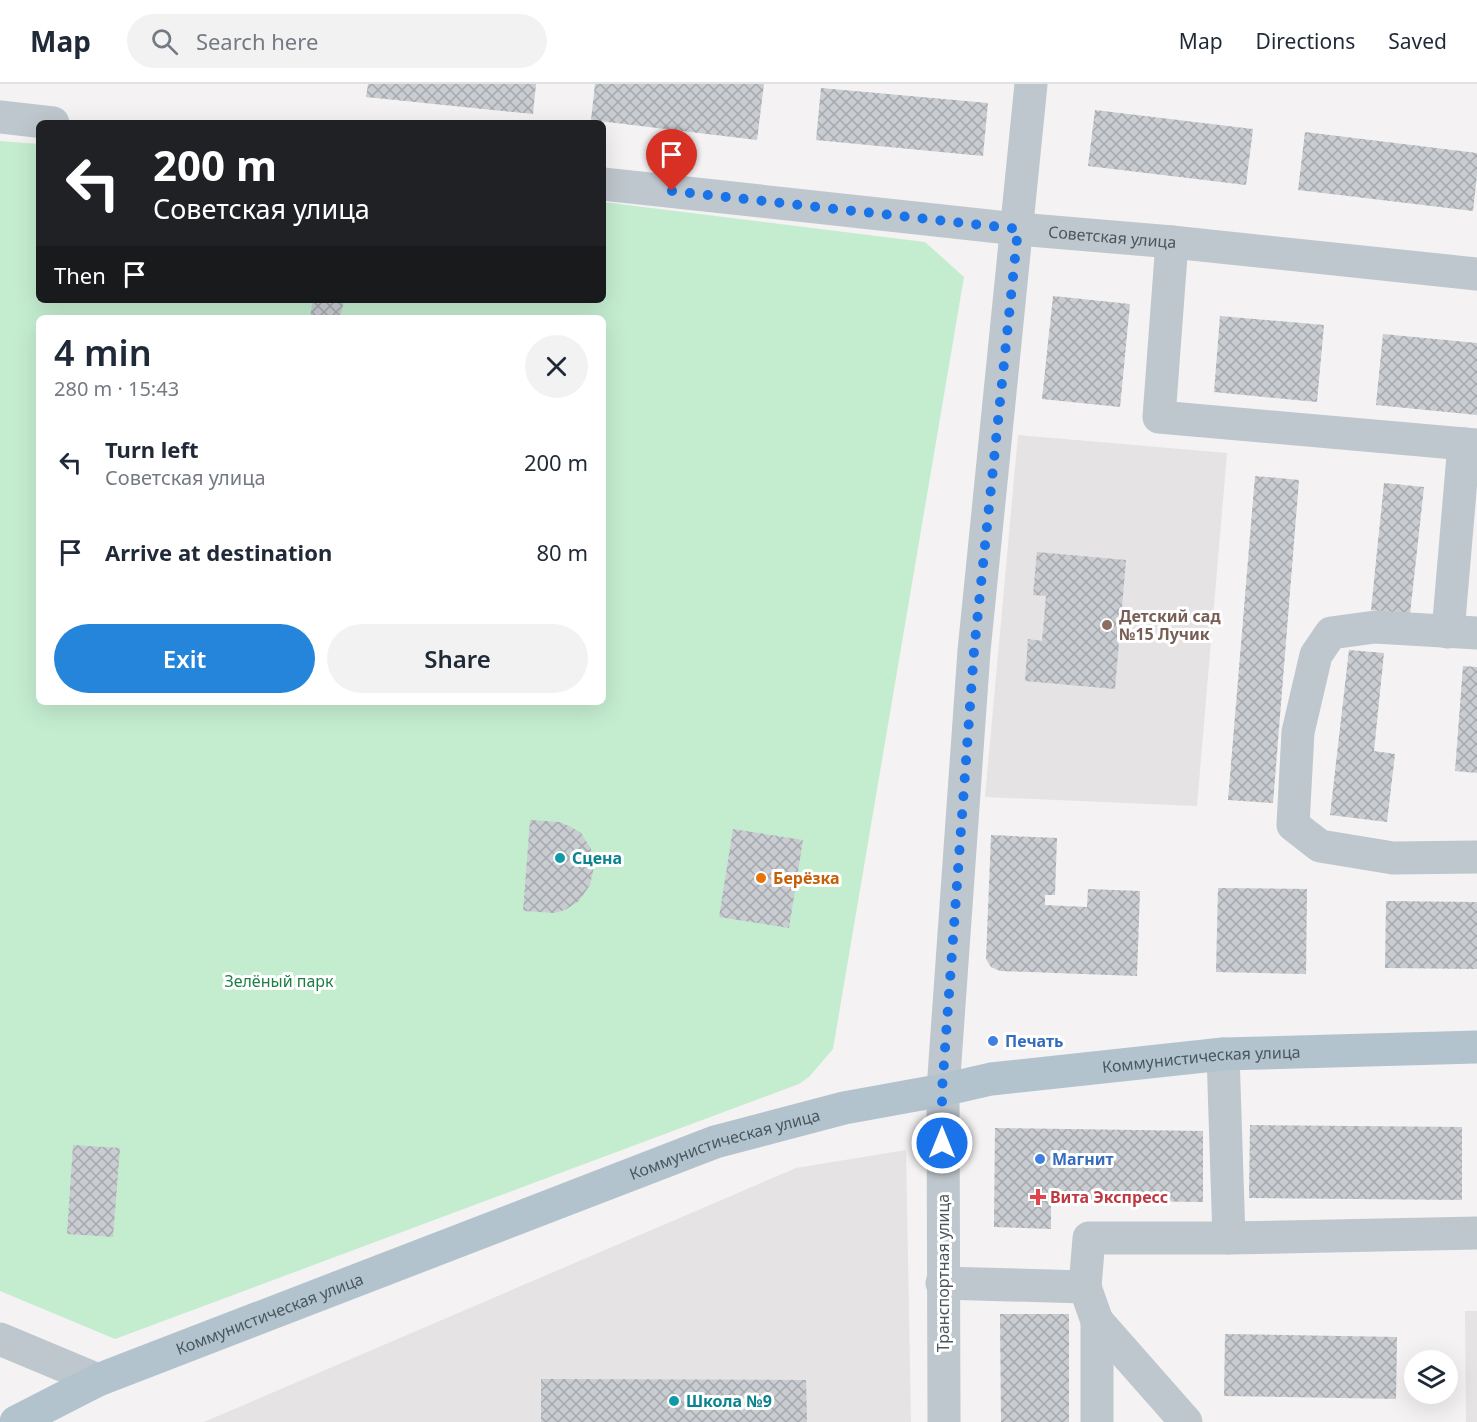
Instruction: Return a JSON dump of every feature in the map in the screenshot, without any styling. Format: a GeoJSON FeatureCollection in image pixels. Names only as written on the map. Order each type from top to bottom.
{"type":"FeatureCollection","features":[{"type":"Feature","properties":{"kind":"main road","name":"Коммунистическая улица"},"geometry":{"type":"LineString","coordinates":[[16,1422],[98,1380],[715,1142],[844,1108],[991,1079],[1223,1054],[1477,1047]]}},
{"type":"Feature","properties":{"kind":"street","name":"Транспортная улица"},"geometry":{"type":"LineString","coordinates":[[944,1422],[942,1090],[974,651],[1031,84]]}},
{"type":"Feature","properties":{"kind":"street"},"geometry":{"type":"LineString","coordinates":[[0,117],[36,121]]}},
{"type":"Feature","properties":{"kind":"street","name":"Советская улица"},"geometry":{"type":"LineString","coordinates":[[606,184],[1018,229],[1172,242],[1477,274]]}},
{"type":"Feature","properties":{"kind":"street"},"geometry":{"type":"LineString","coordinates":[[1172,242],[1159,417],[1470,445],[1463,633],[1375,627],[1330,633],[1316,655],[1298,732],[1293,825],[1320,846],[1394,858],[1477,857]]}},
{"type":"Feature","properties":{"kind":"street"},"geometry":{"type":"LineString","coordinates":[[1223,1054],[1229,1238]]}},
{"type":"Feature","properties":{"kind":"street"},"geometry":{"type":"LineString","coordinates":[[1097,1422],[1097,1322],[1085,1287],[1089,1238],[1229,1238],[1477,1233]]}},
{"type":"Feature","properties":{"kind":"street"},"geometry":{"type":"LineString","coordinates":[[942,1283],[1085,1287]]}},
{"type":"Feature","properties":{"kind":"street"},"geometry":{"type":"LineString","coordinates":[[1097,1322],[1186,1422]]}},
{"type":"Feature","properties":{"kind":"street"},"geometry":{"type":"LineString","coordinates":[[0,1339],[98,1380]]}},
{"type":"Feature","properties":{"kind":"shaded area","name":"Детский сад №15 Лучик"},"geometry":{"type":"Polygon","coordinates":[[[1018,435],[1227,453],[1197,806],[985,797],[1018,435]]]}},
{"type":"Feature","properties":{"kind":"shaded area"},"geometry":{"type":"Polygon","coordinates":[[[906,1150],[911,1422],[204,1422],[796,1168],[906,1150]]]}},
{"type":"Feature","properties":{"kind":"shaded area"},"geometry":{"type":"Polygon","coordinates":[[[1465,1311],[1477,1311],[1477,1422],[1466,1422],[1465,1311]]]}},
{"type":"Feature","properties":{"kind":"green space","name":"Зелёный парк"},"geometry":{"type":"Polygon","coordinates":[[[0,141],[36,144],[36,303],[606,303],[606,202],[925,242],[964,277],[833,1049],[809,1077],[799,1084],[115,1339],[0,1291],[0,141]]]}},
{"type":"Feature","properties":{"kind":"building"},"geometry":{"type":"Polygon","coordinates":[[[368,84],[536,84],[533,114],[366,97],[368,84]]]}},
{"type":"Feature","properties":{"kind":"building"},"geometry":{"type":"Polygon","coordinates":[[[595,84],[764,84],[757,140],[591,120],[595,84]]]}},
{"type":"Feature","properties":{"kind":"building"},"geometry":{"type":"Polygon","coordinates":[[[821,88],[988,103],[983,156],[816,140],[821,88]]]}},
{"type":"Feature","properties":{"kind":"building"},"geometry":{"type":"Polygon","coordinates":[[[1095,110],[1253,129],[1246,185],[1088,166],[1095,110]]]}},
{"type":"Feature","properties":{"kind":"building"},"geometry":{"type":"Polygon","coordinates":[[[1305,132],[1477,153],[1473,211],[1298,190],[1305,132]]]}},
{"type":"Feature","properties":{"kind":"building"},"geometry":{"type":"Polygon","coordinates":[[[1053,296],[1130,304],[1120,407],[1042,399],[1053,296]]]}},
{"type":"Feature","properties":{"kind":"building"},"geometry":{"type":"Polygon","coordinates":[[[312,303],[343,303],[341,315],[310,315],[312,303]]]}},
{"type":"Feature","properties":{"kind":"building"},"geometry":{"type":"Polygon","coordinates":[[[1220,316],[1324,325],[1317,402],[1214,392],[1220,316]]]}},
{"type":"Feature","properties":{"kind":"building"},"geometry":{"type":"Polygon","coordinates":[[[1383,334],[1477,343],[1477,415],[1376,405],[1383,334]]]}},
{"type":"Feature","properties":{"kind":"building"},"geometry":{"type":"Polygon","coordinates":[[[1255,476],[1299,480],[1273,803],[1228,800],[1255,476]]]}},
{"type":"Feature","properties":{"kind":"building"},"geometry":{"type":"Polygon","coordinates":[[[1384,483],[1424,487],[1410,614],[1371,610],[1384,483]]]}},
{"type":"Feature","properties":{"kind":"building"},"geometry":{"type":"Polygon","coordinates":[[[1037,552],[1126,560],[1115,689],[1025,681],[1028,639],[1042,641],[1046,596],[1033,595],[1037,552]]]}},
{"type":"Feature","properties":{"kind":"building"},"geometry":{"type":"Polygon","coordinates":[[[1349,650],[1384,653],[1374,751],[1395,754],[1387,822],[1330,815],[1349,650]]]}},
{"type":"Feature","properties":{"kind":"building"},"geometry":{"type":"Polygon","coordinates":[[[1463,666],[1477,667],[1477,773],[1455,771],[1463,666]]]}},
{"type":"Feature","properties":{"kind":"building","name":"Сцена"},"geometry":{"type":"Polygon","coordinates":[[[530,820],[560,822],[571,827],[581,833],[591,849],[594,867],[590,885],[579,901],[565,910],[554,913],[523,911],[530,820]]]}},
{"type":"Feature","properties":{"kind":"building","name":"Берёзка"},"geometry":{"type":"Polygon","coordinates":[[[733,829],[803,840],[789,928],[719,917],[733,829]]]}},
{"type":"Feature","properties":{"kind":"building"},"geometry":{"type":"Polygon","coordinates":[[[991,835],[1057,838],[1055,895],[1045,895],[1045,905],[1087,907],[1088,889],[1140,891],[1137,976],[1000,971],[991,967],[986,959],[991,835]]]}},
{"type":"Feature","properties":{"kind":"building"},"geometry":{"type":"Polygon","coordinates":[[[1218,888],[1307,889],[1306,974],[1216,972],[1218,888]]]}},
{"type":"Feature","properties":{"kind":"building"},"geometry":{"type":"Polygon","coordinates":[[[1386,901],[1477,902],[1477,969],[1385,968],[1386,901]]]}},
{"type":"Feature","properties":{"kind":"building"},"geometry":{"type":"Polygon","coordinates":[[[1250,1125],[1462,1127],[1462,1200],[1249,1198],[1250,1125]]]}},
{"type":"Feature","properties":{"kind":"building"},"geometry":{"type":"Polygon","coordinates":[[[995,1128],[1203,1131],[1203,1202],[1051,1200],[1051,1229],[994,1227],[995,1128]]]}},
{"type":"Feature","properties":{"kind":"building"},"geometry":{"type":"Polygon","coordinates":[[[73,1145],[120,1148],[113,1237],[67,1234],[73,1145]]]}},
{"type":"Feature","properties":{"kind":"building"},"geometry":{"type":"Polygon","coordinates":[[[1000,1314],[1069,1314],[1069,1422],[1001,1422],[1000,1314]]]}},
{"type":"Feature","properties":{"kind":"building"},"geometry":{"type":"Polygon","coordinates":[[[1225,1334],[1397,1337],[1396,1399],[1224,1396],[1225,1334]]]}},
{"type":"Feature","properties":{"kind":"building","name":"Школа №9"},"geometry":{"type":"Polygon","coordinates":[[[541,1379],[806,1380],[807,1422],[541,1422],[541,1379]]]}},
{"type":"Feature","properties":{"kind":"place","name":"Детский сад №15 Лучик"},"geometry":{"type":"Point","coordinates":[1107,625]}},
{"type":"Feature","properties":{"kind":"place","name":"Сцена"},"geometry":{"type":"Point","coordinates":[560,858]}},
{"type":"Feature","properties":{"kind":"place","name":"Берёзка"},"geometry":{"type":"Point","coordinates":[761,878]}},
{"type":"Feature","properties":{"kind":"place","name":"Печать"},"geometry":{"type":"Point","coordinates":[993,1041]}},
{"type":"Feature","properties":{"kind":"place","name":"Магнит"},"geometry":{"type":"Point","coordinates":[1040,1159]}},
{"type":"Feature","properties":{"kind":"place","name":"Вита Экспресс"},"geometry":{"type":"Point","coordinates":[1038,1197]}},
{"type":"Feature","properties":{"kind":"place","name":"Школа №9"},"geometry":{"type":"Point","coordinates":[674,1401]}},
{"type":"Feature","properties":{"kind":"route"},"geometry":{"type":"LineString","coordinates":[[672,191],[1018,229],[974,651],[942,1090],[942,1143]]}}]}
